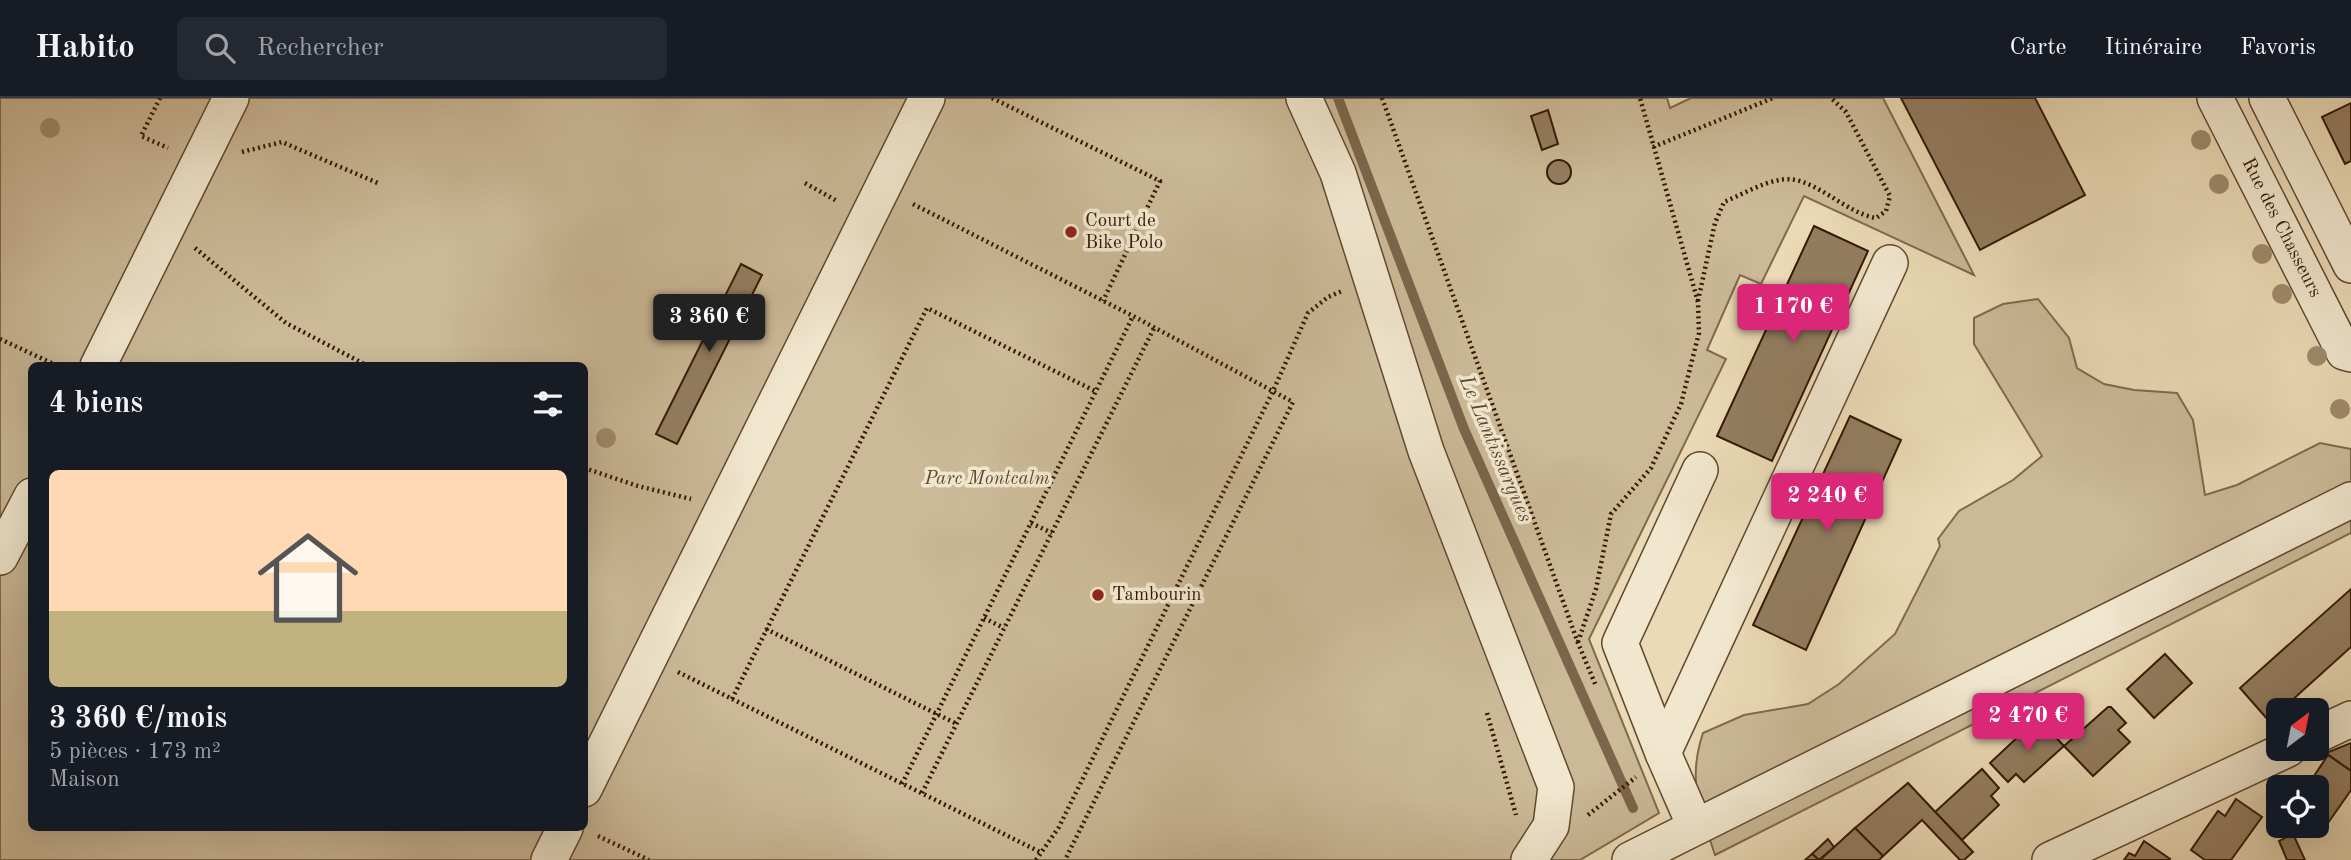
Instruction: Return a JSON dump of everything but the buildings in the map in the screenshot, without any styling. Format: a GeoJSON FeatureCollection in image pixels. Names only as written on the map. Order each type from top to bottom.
{"type":"FeatureCollection","features":[{"type":"Feature","properties":{"kind":"street"},"geometry":{"type":"LineString","coordinates":[[100,362],[231,98]]}},
{"type":"Feature","properties":{"kind":"street"},"geometry":{"type":"LineString","coordinates":[[588,781],[927,98]]}},
{"type":"Feature","properties":{"kind":"street"},"geometry":{"type":"LineString","coordinates":[[1304,98],[1338,173],[1426,451],[1556,788],[1551,826],[1529,860]]}},
{"type":"Feature","properties":{"kind":"street","name":"Rue des Chasseurs"},"geometry":{"type":"LineString","coordinates":[[2216,98],[2344,352],[2351,354]]}},
{"type":"Feature","properties":{"kind":"street"},"geometry":{"type":"LineString","coordinates":[[2267,98],[2351,265]]}},
{"type":"Feature","properties":{"kind":"street"},"geometry":{"type":"LineString","coordinates":[[1663,753],[1890,263]]}},
{"type":"Feature","properties":{"kind":"street"},"geometry":{"type":"LineString","coordinates":[[1695,826],[1620,643],[1700,470]]}},
{"type":"Feature","properties":{"kind":"street"},"geometry":{"type":"LineString","coordinates":[[1630,860],[2351,500]]}},
{"type":"Feature","properties":{"kind":"street"},"geometry":{"type":"LineString","coordinates":[[0,557],[28,504]]}},
{"type":"Feature","properties":{"kind":"street"},"geometry":{"type":"LineString","coordinates":[[2329,729],[2351,719]]}},
{"type":"Feature","properties":{"kind":"street"},"geometry":{"type":"LineString","coordinates":[[2050,860],[2266,759]]}},
{"type":"Feature","properties":{"kind":"street"},"geometry":{"type":"LineString","coordinates":[[549,860],[578,831]]}},
{"type":"Feature","properties":{"kind":"path"},"geometry":{"type":"LineString","coordinates":[[992,98],[1160,181],[1103,301]]}},
{"type":"Feature","properties":{"kind":"path"},"geometry":{"type":"LineString","coordinates":[[1382,98],[1578,643],[1599,692]]}},
{"type":"Feature","properties":{"kind":"path"},"geometry":{"type":"LineString","coordinates":[[1640,98],[1698,302]]}},
{"type":"Feature","properties":{"kind":"path"},"geometry":{"type":"LineString","coordinates":[[1653,147],[1773,98]]}},
{"type":"Feature","properties":{"kind":"path"},"geometry":{"type":"LineString","coordinates":[[1578,643],[1596,589],[1611,514],[1651,468],[1681,404],[1699,333],[1698,302],[1715,223],[1724,202],[1781,179],[1802,181],[1862,215],[1876,218],[1886,211],[1890,196],[1846,112],[1831,98]]}},
{"type":"Feature","properties":{"kind":"path"},"geometry":{"type":"LineString","coordinates":[[883,189],[1133,316],[1293,402],[1065,860]]}},
{"type":"Feature","properties":{"kind":"path"},"geometry":{"type":"LineString","coordinates":[[167,225],[286,323],[360,362]]}},
{"type":"Feature","properties":{"kind":"path"},"geometry":{"type":"LineString","coordinates":[[1036,860],[1059,827],[1273,391],[1308,313],[1328,297],[1371,277]]}},
{"type":"Feature","properties":{"kind":"path"},"geometry":{"type":"LineString","coordinates":[[732,699],[927,309],[1096,391]]}},
{"type":"Feature","properties":{"kind":"path"},"geometry":{"type":"LineString","coordinates":[[902,784],[1133,316]]}},
{"type":"Feature","properties":{"kind":"path"},"geometry":{"type":"LineString","coordinates":[[922,793],[1154,328]]}},
{"type":"Feature","properties":{"kind":"path"},"geometry":{"type":"LineString","coordinates":[[0,339],[49,362]]}},
{"type":"Feature","properties":{"kind":"path"},"geometry":{"type":"LineString","coordinates":[[588,469],[688,498],[721,514]]}},
{"type":"Feature","properties":{"kind":"path"},"geometry":{"type":"LineString","coordinates":[[1031,523],[1052,533]]}},
{"type":"Feature","properties":{"kind":"path"},"geometry":{"type":"LineString","coordinates":[[984,618],[1004,628]]}},
{"type":"Feature","properties":{"kind":"path"},"geometry":{"type":"LineString","coordinates":[[766,629],[957,724]]}},
{"type":"Feature","properties":{"kind":"path"},"geometry":{"type":"LineString","coordinates":[[649,658],[1040,852]]}},
{"type":"Feature","properties":{"kind":"path"},"geometry":{"type":"LineString","coordinates":[[1581,820],[1636,778],[1630,766]]}},
{"type":"Feature","properties":{"kind":"path"},"geometry":{"type":"LineString","coordinates":[[581,831],[649,860]]}},
{"type":"Feature","properties":{"kind":"green space","name":"Parc Montcalm"},"geometry":{"type":"Polygon","coordinates":[[[0,98],[1667,98],[1670,108],[1691,98],[1883,98],[1974,275],[1804,196],[1761,284],[1740,275],[1707,350],[1726,359],[1589,639],[1659,813],[1580,860],[0,860],[0,98]]]}},
{"type":"Feature","properties":{"kind":"green space"},"geometry":{"type":"Polygon","coordinates":[[[2038,299],[2069,338],[2077,368],[2104,384],[2134,390],[2177,393],[2193,420],[2205,495],[2237,485],[2320,443],[2351,449],[2351,533],[1715,855],[1697,795],[1696,766],[1703,733],[1744,715],[1808,704],[1839,684],[1895,634],[1940,546],[1938,539],[1959,511],[2013,480],[2042,456],[1974,344],[1974,318],[2003,304],[2038,299]]]}},
{"type":"Feature","properties":{"kind":"waterway","name":"Le Lantissargues"},"geometry":{"type":"LineString","coordinates":[[1338,98],[1464,429],[1633,808]]}},
{"type":"Feature","properties":{"kind":"place","name":"Court de Bike Polo"},"geometry":{"type":"Point","coordinates":[1071,232]}},
{"type":"Feature","properties":{"kind":"place","name":"Tambourin"},"geometry":{"type":"Point","coordinates":[1098,595]}}]}
